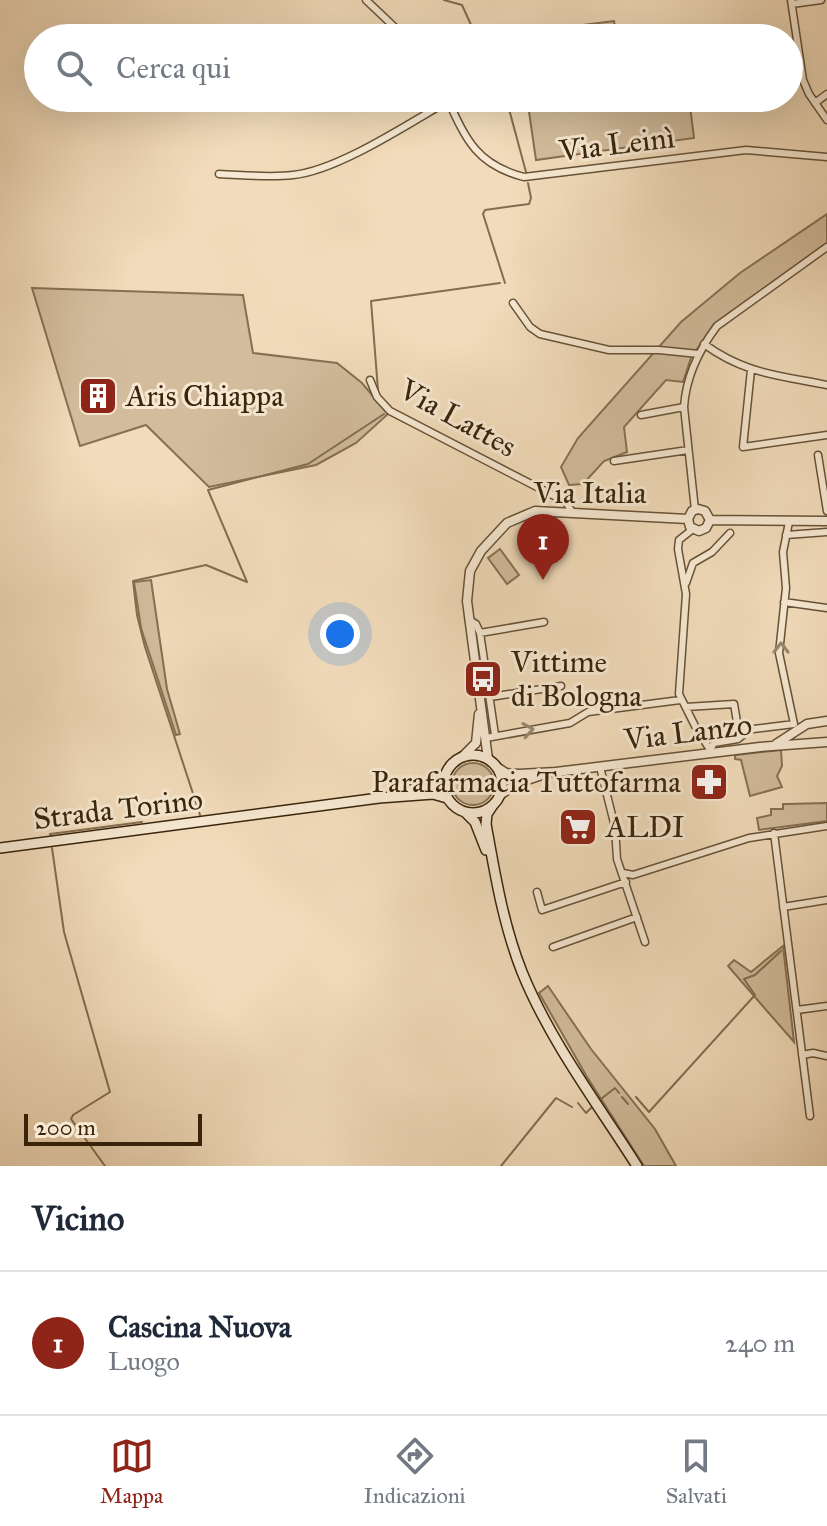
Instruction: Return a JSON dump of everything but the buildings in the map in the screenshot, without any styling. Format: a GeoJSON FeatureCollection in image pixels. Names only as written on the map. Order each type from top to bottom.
{"type":"FeatureCollection","features":[{"type":"Feature","properties":{"kind":"main road"},"geometry":{"type":"LineString","coordinates":[[379,798],[435,784],[444,779],[453,763],[463,756],[476,755],[488,759],[497,767],[502,784],[500,795],[487,814],[486,824],[497,885]]}},
{"type":"Feature","properties":{"kind":"main road"},"geometry":{"type":"LineString","coordinates":[[444,779],[447,798],[478,826],[515,951],[542,1013],[637,1166]]}},
{"type":"Feature","properties":{"kind":"main road"},"geometry":{"type":"LineString","coordinates":[[379,798],[433,794],[447,798]]}},
{"type":"Feature","properties":{"kind":"main road","name":"Strada Torino"},"geometry":{"type":"LineString","coordinates":[[0,848],[379,798]]}},
{"type":"Feature","properties":{"kind":"main road"},"geometry":{"type":"LineString","coordinates":[[465,812],[480,812],[493,805]]}},
{"type":"Feature","properties":{"kind":"street"},"geometry":{"type":"LineString","coordinates":[[366,0],[391,24]]}},
{"type":"Feature","properties":{"kind":"street"},"geometry":{"type":"LineString","coordinates":[[795,24],[792,2],[821,0]]}},
{"type":"Feature","properties":{"kind":"street"},"geometry":{"type":"LineString","coordinates":[[803,80],[827,120]]}},
{"type":"Feature","properties":{"kind":"street"},"geometry":{"type":"LineString","coordinates":[[815,103],[827,94]]}},
{"type":"Feature","properties":{"kind":"street","name":"Via Leinì"},"geometry":{"type":"LineString","coordinates":[[219,174],[295,176],[356,153],[426,112]]}},
{"type":"Feature","properties":{"kind":"street","name":"Via Leinì"},"geometry":{"type":"LineString","coordinates":[[453,112],[479,155],[500,169],[524,177],[746,150],[827,157]]}},
{"type":"Feature","properties":{"kind":"street"},"geometry":{"type":"LineString","coordinates":[[693,529],[688,519],[695,510],[684,407],[685,391],[699,354],[717,326],[827,247]]}},
{"type":"Feature","properties":{"kind":"street"},"geometry":{"type":"LineString","coordinates":[[513,303],[530,327],[540,334],[609,350],[699,354]]}},
{"type":"Feature","properties":{"kind":"street"},"geometry":{"type":"LineString","coordinates":[[704,344],[727,361],[751,370],[827,385]]}},
{"type":"Feature","properties":{"kind":"street"},"geometry":{"type":"LineString","coordinates":[[751,370],[743,447],[827,435]]}},
{"type":"Feature","properties":{"kind":"street","name":"Via Lattes"},"geometry":{"type":"LineString","coordinates":[[370,380],[377,397],[390,411],[566,502],[572,512]]}},
{"type":"Feature","properties":{"kind":"street"},"geometry":{"type":"LineString","coordinates":[[641,415],[684,407]]}},
{"type":"Feature","properties":{"kind":"street"},"geometry":{"type":"LineString","coordinates":[[614,461],[688,450]]}},
{"type":"Feature","properties":{"kind":"street"},"geometry":{"type":"LineString","coordinates":[[818,455],[827,511]]}},
{"type":"Feature","properties":{"kind":"street"},"geometry":{"type":"LineString","coordinates":[[695,510],[705,511],[710,520]]}},
{"type":"Feature","properties":{"kind":"street","name":"Via Italia"},"geometry":{"type":"LineString","coordinates":[[491,736],[481,702],[468,619],[467,584],[481,551],[501,528],[515,518],[535,511],[688,519]]}},
{"type":"Feature","properties":{"kind":"street"},"geometry":{"type":"LineString","coordinates":[[710,520],[827,521]]}},
{"type":"Feature","properties":{"kind":"street"},"geometry":{"type":"LineString","coordinates":[[710,520],[703,530],[693,529],[679,540],[685,586],[680,700],[712,750]]}},
{"type":"Feature","properties":{"kind":"street"},"geometry":{"type":"LineString","coordinates":[[789,522],[783,552],[784,602],[779,653],[794,724]]}},
{"type":"Feature","properties":{"kind":"street"},"geometry":{"type":"LineString","coordinates":[[786,535],[827,532]]}},
{"type":"Feature","properties":{"kind":"street"},"geometry":{"type":"LineString","coordinates":[[685,586],[693,563],[712,552],[730,533]]}},
{"type":"Feature","properties":{"kind":"street"},"geometry":{"type":"LineString","coordinates":[[784,602],[827,608]]}},
{"type":"Feature","properties":{"kind":"street"},"geometry":{"type":"LineString","coordinates":[[468,619],[476,624],[480,633],[544,622]]}},
{"type":"Feature","properties":{"kind":"street","name":"Via Italia"},"geometry":{"type":"LineString","coordinates":[[480,633],[490,697],[488,759]]}},
{"type":"Feature","properties":{"kind":"street"},"geometry":{"type":"LineString","coordinates":[[490,697],[561,686]]}},
{"type":"Feature","properties":{"kind":"street"},"geometry":{"type":"LineString","coordinates":[[491,736],[570,723],[588,712],[680,700]]}},
{"type":"Feature","properties":{"kind":"street","name":"Via Italia"},"geometry":{"type":"LineString","coordinates":[[463,756],[478,737],[481,702]]}},
{"type":"Feature","properties":{"kind":"street"},"geometry":{"type":"LineString","coordinates":[[686,707],[734,704],[740,727],[748,731]]}},
{"type":"Feature","properties":{"kind":"street","name":"Via Lanzo"},"geometry":{"type":"LineString","coordinates":[[712,750],[714,743],[738,739],[748,731],[827,721]]}},
{"type":"Feature","properties":{"kind":"street"},"geometry":{"type":"LineString","coordinates":[[811,722],[805,733],[813,742]]}},
{"type":"Feature","properties":{"kind":"street"},"geometry":{"type":"LineString","coordinates":[[772,746],[811,722]]}},
{"type":"Feature","properties":{"kind":"street","name":"Via Lanzo"},"geometry":{"type":"LineString","coordinates":[[497,767],[506,773],[556,772],[712,750],[827,742]]}},
{"type":"Feature","properties":{"kind":"street"},"geometry":{"type":"LineString","coordinates":[[600,767],[615,827],[616,854],[645,942]]}},
{"type":"Feature","properties":{"kind":"street","name":"Via Lanzo"},"geometry":{"type":"LineString","coordinates":[[500,795],[518,783],[556,772]]}},
{"type":"Feature","properties":{"kind":"street"},"geometry":{"type":"LineString","coordinates":[[623,873],[633,875],[749,838],[827,826]]}},
{"type":"Feature","properties":{"kind":"street"},"geometry":{"type":"LineString","coordinates":[[774,833],[810,1116]]}},
{"type":"Feature","properties":{"kind":"street"},"geometry":{"type":"LineString","coordinates":[[537,892],[542,910],[626,882]]}},
{"type":"Feature","properties":{"kind":"street"},"geometry":{"type":"LineString","coordinates":[[783,907],[827,900]]}},
{"type":"Feature","properties":{"kind":"street"},"geometry":{"type":"LineString","coordinates":[[553,947],[637,917]]}},
{"type":"Feature","properties":{"kind":"street"},"geometry":{"type":"LineString","coordinates":[[797,1010],[827,1006]]}},
{"type":"Feature","properties":{"kind":"street"},"geometry":{"type":"LineString","coordinates":[[802,1055],[813,1053],[827,1056]]}},
{"type":"Feature","properties":{"kind":"shaded area"},"geometry":{"type":"Polygon","coordinates":[[[529,112],[691,112],[694,138],[536,160],[529,112]]]}},
{"type":"Feature","properties":{"kind":"shaded area"},"geometry":{"type":"Polygon","coordinates":[[[827,214],[827,243],[714,324],[691,358],[683,382],[666,380],[624,427],[627,452],[604,461],[583,484],[569,485],[561,467],[578,438],[681,322],[740,273],[827,214]]]}},
{"type":"Feature","properties":{"kind":"shaded area"},"geometry":{"type":"Polygon","coordinates":[[[32,288],[243,295],[253,353],[337,363],[362,383],[388,414],[356,443],[316,465],[209,487],[146,425],[80,446],[32,288]]]}},
{"type":"Feature","properties":{"kind":"shaded area"},"geometry":{"type":"Polygon","coordinates":[[[500,549],[519,575],[507,584],[488,558],[500,549]]]}},
{"type":"Feature","properties":{"kind":"shaded area"},"geometry":{"type":"Polygon","coordinates":[[[151,580],[167,689],[180,734],[176,735],[141,628],[134,582],[151,580]]]}},
{"type":"Feature","properties":{"kind":"shaded area"},"geometry":{"type":"Polygon","coordinates":[[[781,750],[782,766],[777,776],[782,787],[750,796],[741,760],[735,759],[735,755],[781,750]]]}},
{"type":"Feature","properties":{"kind":"shaded area"},"geometry":{"type":"Polygon","coordinates":[[[473,763],[488,769],[494,784],[488,799],[473,805],[458,799],[452,784],[458,769],[473,763]]]}},
{"type":"Feature","properties":{"kind":"shaded area"},"geometry":{"type":"Polygon","coordinates":[[[827,803],[827,821],[759,830],[757,818],[771,815],[771,809],[783,809],[783,804],[827,803]]]}},
{"type":"Feature","properties":{"kind":"shaded area"},"geometry":{"type":"Polygon","coordinates":[[[783,946],[794,1042],[728,966],[734,960],[751,972],[783,946]]]}},
{"type":"Feature","properties":{"kind":"shaded area"},"geometry":{"type":"Polygon","coordinates":[[[548,986],[591,1049],[655,1129],[676,1166],[644,1166],[587,1077],[539,993],[548,986]]]}},
{"type":"Feature","properties":{"kind":"waterway"},"geometry":{"type":"LineString","coordinates":[[444,0],[462,5],[471,24]]}},
{"type":"Feature","properties":{"kind":"waterway"},"geometry":{"type":"LineString","coordinates":[[510,112],[526,172]]}},
{"type":"Feature","properties":{"kind":"waterway"},"geometry":{"type":"LineString","coordinates":[[505,283],[483,214],[485,210],[529,204],[528,183]]}},
{"type":"Feature","properties":{"kind":"waterway"},"geometry":{"type":"LineString","coordinates":[[378,390],[371,301],[500,283]]}},
{"type":"Feature","properties":{"kind":"waterway"},"geometry":{"type":"LineString","coordinates":[[200,815],[145,647],[133,581],[206,565],[247,582],[208,490],[308,464],[384,414]]}},
{"type":"Feature","properties":{"kind":"waterway"},"geometry":{"type":"LineString","coordinates":[[51,836],[142,822]]}},
{"type":"Feature","properties":{"kind":"waterway"},"geometry":{"type":"LineString","coordinates":[[52,848],[64,932],[110,1092],[71,1119],[105,1166]]}},
{"type":"Feature","properties":{"kind":"waterway"},"geometry":{"type":"LineString","coordinates":[[636,1097],[649,1112],[755,995],[744,979],[755,975],[781,951]]}},
{"type":"Feature","properties":{"kind":"waterway"},"geometry":{"type":"LineString","coordinates":[[601,1099],[615,1088],[619,1093]]}},
{"type":"Feature","properties":{"kind":"waterway"},"geometry":{"type":"LineString","coordinates":[[622,1097],[628,1104]]}},
{"type":"Feature","properties":{"kind":"waterway"},"geometry":{"type":"LineString","coordinates":[[501,1166],[556,1098],[572,1107]]}},
{"type":"Feature","properties":{"kind":"waterway"},"geometry":{"type":"LineString","coordinates":[[578,1103],[586,1113],[593,1106]]}},
{"type":"Feature","properties":{"kind":"place","name":"Aris Chiappa"},"geometry":{"type":"Point","coordinates":[98,396]}},
{"type":"Feature","properties":{"kind":"place","name":"Cascina Nuova"},"geometry":{"type":"Point","coordinates":[543,580]}},
{"type":"Feature","properties":{"kind":"place","name":"Vittime di Bologna"},"geometry":{"type":"Point","coordinates":[483,679]}},
{"type":"Feature","properties":{"kind":"place","name":"Parafarmacia Tuttofarma"},"geometry":{"type":"Point","coordinates":[709,782]}},
{"type":"Feature","properties":{"kind":"place","name":"ALDI"},"geometry":{"type":"Point","coordinates":[578,827]}}]}
